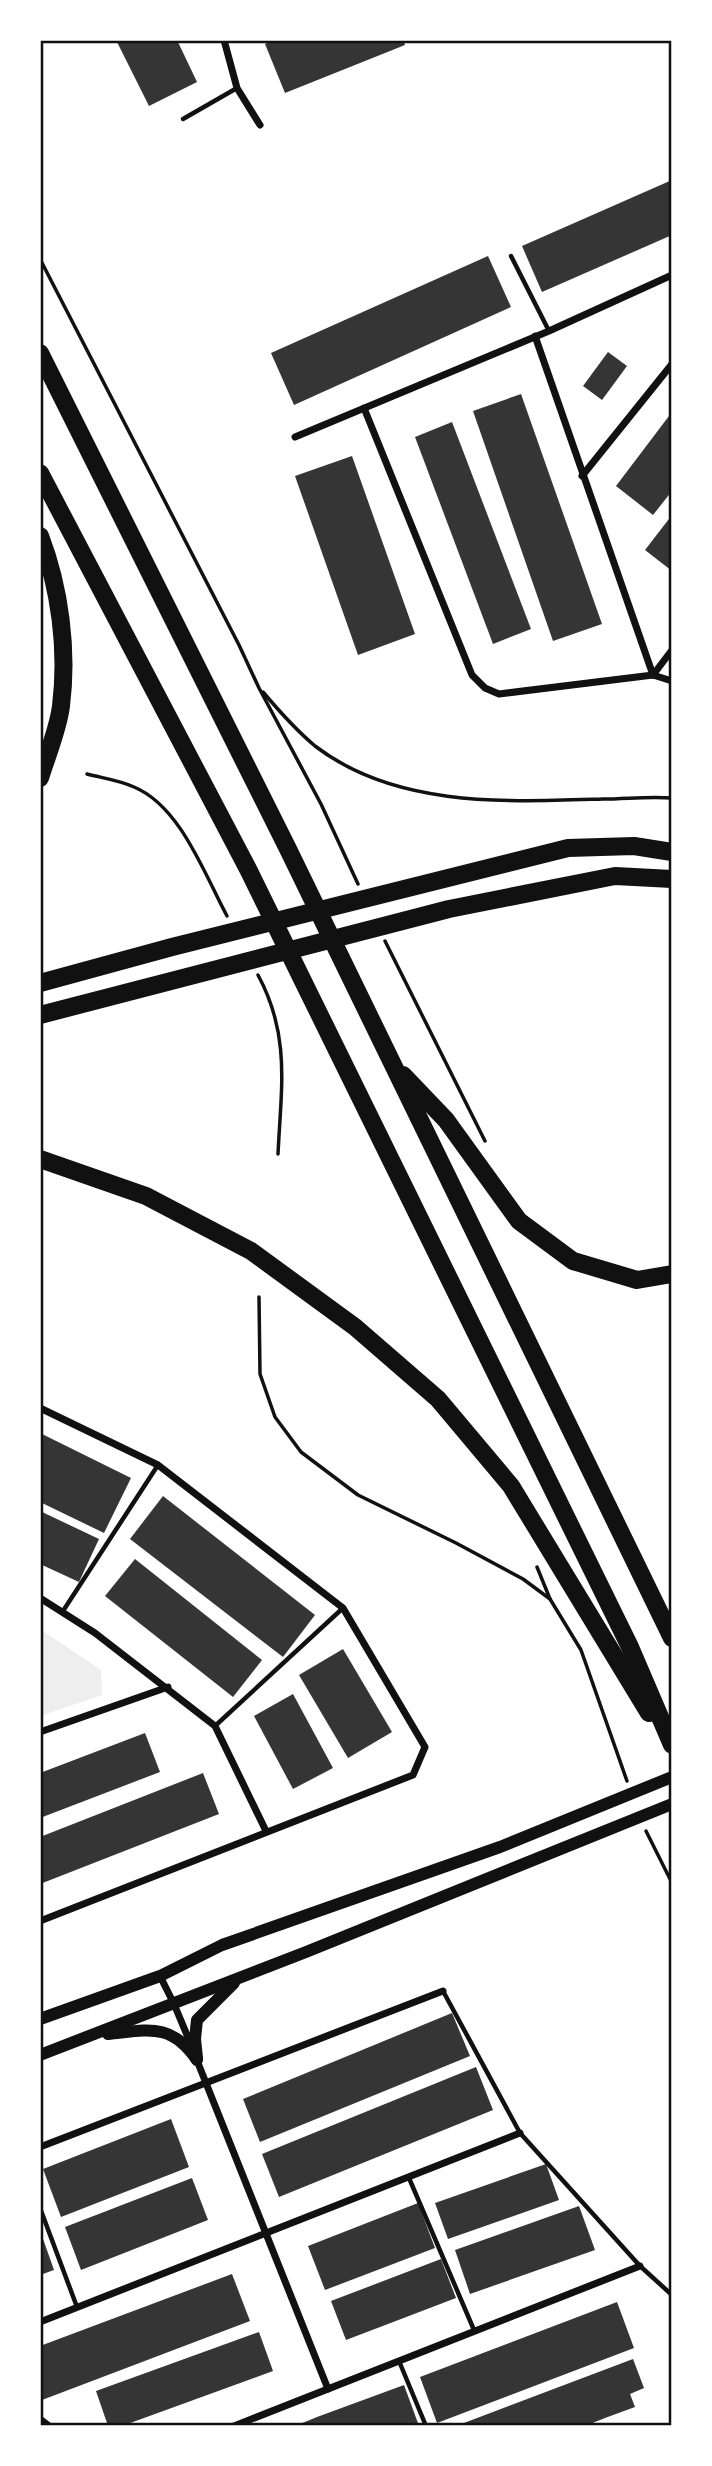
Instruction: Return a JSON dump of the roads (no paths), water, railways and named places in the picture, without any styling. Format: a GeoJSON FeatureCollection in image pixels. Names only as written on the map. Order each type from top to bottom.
{"type":"FeatureCollection","features":[{"type":"Feature","properties":{"kind":"highway"},"geometry":{"type":"LineString","coordinates":[[40,353],[282,836],[672,1638]]}},
{"type":"Feature","properties":{"kind":"highway"},"geometry":{"type":"LineString","coordinates":[[40,473],[248,869],[630,1647],[672,1747]]}},
{"type":"Feature","properties":{"kind":"highway"},"geometry":{"type":"LineString","coordinates":[[40,536],[50,562],[63,637],[61,707],[40,778]]}},
{"type":"Feature","properties":{"kind":"highway"},"geometry":{"type":"LineString","coordinates":[[40,983],[172,947],[568,848],[634,846],[672,852]]}},
{"type":"Feature","properties":{"kind":"highway"},"geometry":{"type":"LineString","coordinates":[[40,1015],[449,909],[615,876],[672,879]]}},
{"type":"Feature","properties":{"kind":"highway"},"geometry":{"type":"LineString","coordinates":[[391,1062],[446,1120],[519,1220],[541,1237],[573,1261],[637,1280],[672,1274]]}},
{"type":"Feature","properties":{"kind":"highway"},"geometry":{"type":"LineString","coordinates":[[40,1159],[146,1196],[251,1251],[355,1327],[438,1399],[511,1486],[610,1652],[672,1747]]}},
{"type":"Feature","properties":{"kind":"main road"},"geometry":{"type":"LineString","coordinates":[[40,2019],[160,1976],[222,1945],[500,1847],[672,1777]]}},
{"type":"Feature","properties":{"kind":"main road"},"geometry":{"type":"LineString","coordinates":[[40,2055],[672,1804]]}},
{"type":"Feature","properties":{"kind":"main road"},"geometry":{"type":"LineString","coordinates":[[197,2060],[197,2020],[239,1978]]}},
{"type":"Feature","properties":{"kind":"main road"},"geometry":{"type":"LineString","coordinates":[[90,2036],[165,2031],[178,2038],[197,2060]]}},
{"type":"Feature","properties":{"kind":"street"},"geometry":{"type":"LineString","coordinates":[[224,40],[237,88],[260,125]]}},
{"type":"Feature","properties":{"kind":"street"},"geometry":{"type":"LineString","coordinates":[[295,437],[549,331],[672,275]]}},
{"type":"Feature","properties":{"kind":"street"},"geometry":{"type":"LineString","coordinates":[[535,336],[653,675]]}},
{"type":"Feature","properties":{"kind":"street"},"geometry":{"type":"LineString","coordinates":[[582,476],[672,364]]}},
{"type":"Feature","properties":{"kind":"street"},"geometry":{"type":"LineString","coordinates":[[364,408],[472,675],[485,688],[499,694],[653,675],[672,681]]}},
{"type":"Feature","properties":{"kind":"street"},"geometry":{"type":"LineString","coordinates":[[653,675],[672,650]]}},
{"type":"Feature","properties":{"kind":"street"},"geometry":{"type":"LineString","coordinates":[[40,1408],[158,1465],[343,1608],[425,1747],[413,1775],[40,1921]]}},
{"type":"Feature","properties":{"kind":"street"},"geometry":{"type":"LineString","coordinates":[[40,1598],[63,1611],[168,1687],[215,1726],[266,1831]]}},
{"type":"Feature","properties":{"kind":"street"},"geometry":{"type":"LineString","coordinates":[[40,1731],[168,1687]]}},
{"type":"Feature","properties":{"kind":"street"},"geometry":{"type":"LineString","coordinates":[[160,1976],[206,2082],[328,2389]]}},
{"type":"Feature","properties":{"kind":"street"},"geometry":{"type":"LineString","coordinates":[[40,2147],[443,1991]]}},
{"type":"Feature","properties":{"kind":"street"},"geometry":{"type":"LineString","coordinates":[[40,2322],[520,2133]]}},
{"type":"Feature","properties":{"kind":"street"},"geometry":{"type":"LineString","coordinates":[[234,2426],[640,2266]]}},
{"type":"Feature","properties":{"kind":"street"},"geometry":{"type":"LineString","coordinates":[[40,2419],[49,2426]]}},
{"type":"Feature","properties":{"kind":"lane"},"geometry":{"type":"LineString","coordinates":[[183,119],[237,88]]}},
{"type":"Feature","properties":{"kind":"lane"},"geometry":{"type":"LineString","coordinates":[[511,256],[549,331]]}},
{"type":"Feature","properties":{"kind":"lane"},"geometry":{"type":"LineString","coordinates":[[63,1611],[158,1465]]}},
{"type":"Feature","properties":{"kind":"lane"},"geometry":{"type":"LineString","coordinates":[[215,1726],[343,1608]]}},
{"type":"Feature","properties":{"kind":"lane"},"geometry":{"type":"LineString","coordinates":[[443,1991],[520,2133],[640,2266],[672,2295]]}},
{"type":"Feature","properties":{"kind":"lane"},"geometry":{"type":"LineString","coordinates":[[409,2176],[475,2331]]}},
{"type":"Feature","properties":{"kind":"lane"},"geometry":{"type":"LineString","coordinates":[[40,2208],[77,2308]]}},
{"type":"Feature","properties":{"kind":"lane"},"geometry":{"type":"LineString","coordinates":[[400,2361],[426,2426]]}}]}
